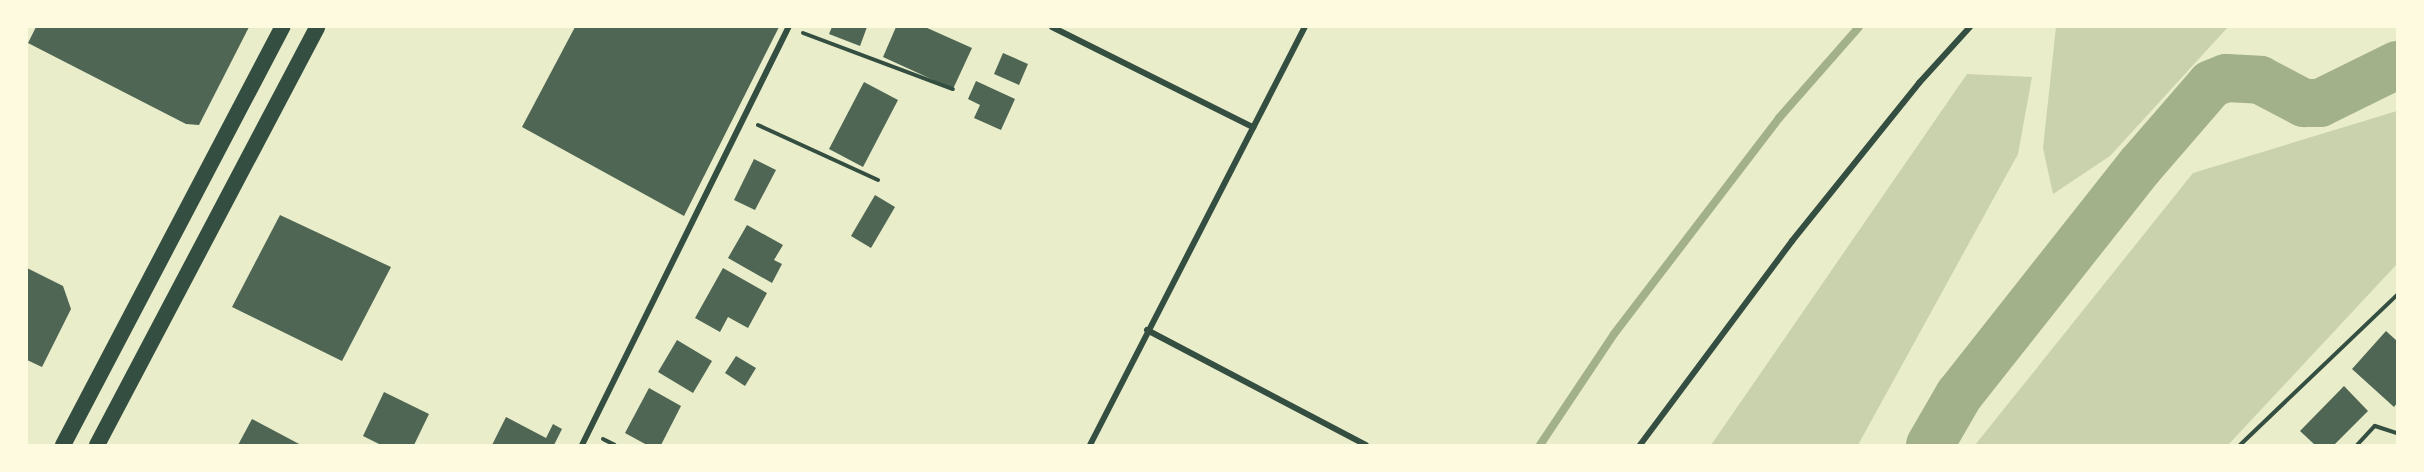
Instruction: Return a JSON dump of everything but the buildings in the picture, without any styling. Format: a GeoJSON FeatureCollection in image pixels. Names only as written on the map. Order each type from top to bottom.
{"type":"FeatureCollection","features":[{"type":"Feature","properties":{"kind":"highway"},"geometry":{"type":"LineString","coordinates":[[63,445],[282,27]]}},
{"type":"Feature","properties":{"kind":"highway"},"geometry":{"type":"LineString","coordinates":[[97,445],[316,27]]}},
{"type":"Feature","properties":{"kind":"street"},"geometry":{"type":"LineString","coordinates":[[582,445],[789,27]]}},
{"type":"Feature","properties":{"kind":"street"},"geometry":{"type":"LineString","coordinates":[[1052,27],[1253,127]]}},
{"type":"Feature","properties":{"kind":"street"},"geometry":{"type":"LineString","coordinates":[[1090,445],[1147,330],[1305,27]]}},
{"type":"Feature","properties":{"kind":"street"},"geometry":{"type":"LineString","coordinates":[[1641,445],[1792,241],[1919,83],[1970,27]]}},
{"type":"Feature","properties":{"kind":"street"},"geometry":{"type":"LineString","coordinates":[[1147,330],[1366,445]]}},
{"type":"Feature","properties":{"kind":"path"},"geometry":{"type":"LineString","coordinates":[[789,27],[953,89]]}},
{"type":"Feature","properties":{"kind":"path"},"geometry":{"type":"LineString","coordinates":[[744,118],[878,180]]}},
{"type":"Feature","properties":{"kind":"path"},"geometry":{"type":"LineString","coordinates":[[2240,445],[2397,294]]}},
{"type":"Feature","properties":{"kind":"path"},"geometry":{"type":"LineString","coordinates":[[2357,445],[2375,426],[2397,433]]}},
{"type":"Feature","properties":{"kind":"green space"},"geometry":{"type":"Polygon","coordinates":[[[2056,27],[2228,27],[2110,156],[2053,194],[2043,148],[2056,27]]]}},
{"type":"Feature","properties":{"kind":"green space"},"geometry":{"type":"Polygon","coordinates":[[[1967,74],[2032,77],[2018,154],[1858,445],[1711,445],[1967,74]]]}},
{"type":"Feature","properties":{"kind":"green space"},"geometry":{"type":"Polygon","coordinates":[[[2397,111],[2397,264],[2228,445],[1975,445],[2193,173],[2397,111]]]}},
{"type":"Feature","properties":{"kind":"waterway"},"geometry":{"type":"LineString","coordinates":[[1540,445],[1614,334],[1779,118],[1859,27]]}},
{"type":"Feature","properties":{"kind":"waterway"},"geometry":{"type":"LineString","coordinates":[[1930,445],[1959,395],[2140,166],[2211,84],[2226,78],[2260,80],[2304,103],[2320,103],[2397,65]]}}]}
